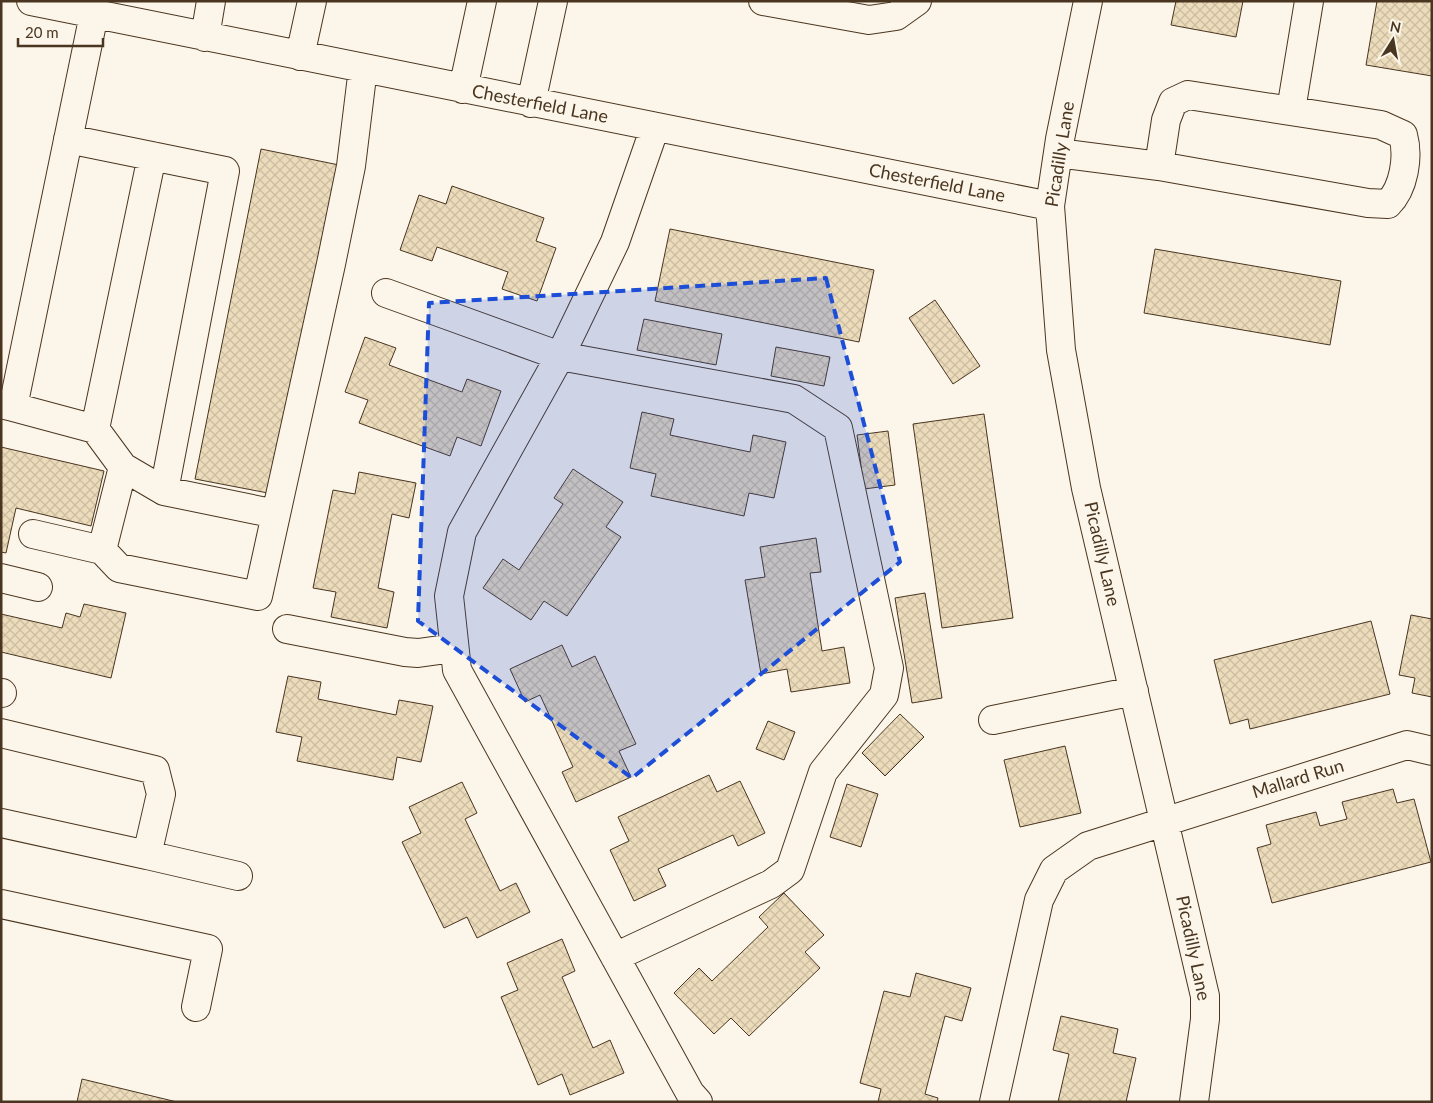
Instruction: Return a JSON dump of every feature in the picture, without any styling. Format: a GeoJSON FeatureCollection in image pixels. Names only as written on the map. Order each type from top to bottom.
{"type":"FeatureCollection","features":[{"type":"Feature","properties":{"kind":"street","name":"Chesterfield Lane"},"geometry":{"type":"LineString","coordinates":[[30,1],[1050,206]]}},
{"type":"Feature","properties":{"kind":"street"},"geometry":{"type":"LineString","coordinates":[[205,37],[211,1]]}},
{"type":"Feature","properties":{"kind":"street"},"geometry":{"type":"LineString","coordinates":[[300,56],[312,1]]}},
{"type":"Feature","properties":{"kind":"street"},"geometry":{"type":"LineString","coordinates":[[463,89],[482,1]]}},
{"type":"Feature","properties":{"kind":"street"},"geometry":{"type":"LineString","coordinates":[[531,102],[552,1]]}},
{"type":"Feature","properties":{"kind":"street"},"geometry":{"type":"LineString","coordinates":[[762,1],[849,9],[869,20],[896,16],[916,1]]}},
{"type":"Feature","properties":{"kind":"street","name":"Picadilly Lane"},"geometry":{"type":"LineString","coordinates":[[1088,1],[1058,153],[1050,206],[1061,350],[1086,488],[1205,996],[1205,1019],[1194,1102]]}},
{"type":"Feature","properties":{"kind":"street"},"geometry":{"type":"LineString","coordinates":[[1291,110],[1309,1]]}},
{"type":"Feature","properties":{"kind":"street"},"geometry":{"type":"LineString","coordinates":[[94,14],[68,139],[7,405],[95,429],[123,467],[164,491],[276,514]]}},
{"type":"Feature","properties":{"kind":"street"},"geometry":{"type":"LineString","coordinates":[[33,534],[102,550],[119,568],[258,596],[351,166],[363,68]]}},
{"type":"Feature","properties":{"kind":"street"},"geometry":{"type":"LineString","coordinates":[[1058,153],[1159,166],[1368,203],[1388,204],[1398,194],[1407,148],[1403,135],[1381,125],[1188,95],[1173,102],[1166,120],[1159,166]]}},
{"type":"Feature","properties":{"kind":"street"},"geometry":{"type":"LineString","coordinates":[[655,127],[615,242],[560,356],[462,532],[449,596],[457,670],[690,1093],[698,1102]]}},
{"type":"Feature","properties":{"kind":"street"},"geometry":{"type":"LineString","coordinates":[[68,139],[225,171],[164,491]]}},
{"type":"Feature","properties":{"kind":"street"},"geometry":{"type":"LineString","coordinates":[[95,429],[152,156]]}},
{"type":"Feature","properties":{"kind":"street"},"geometry":{"type":"LineString","coordinates":[[386,294],[560,356],[794,399],[838,428],[889,668],[884,695],[823,772],[790,870],[771,884],[616,957]]}},
{"type":"Feature","properties":{"kind":"street"},"geometry":{"type":"LineString","coordinates":[[102,550],[123,467]]}},
{"type":"Feature","properties":{"kind":"street"},"geometry":{"type":"LineString","coordinates":[[1,578],[38,587]]}},
{"type":"Feature","properties":{"kind":"street"},"geometry":{"type":"LineString","coordinates":[[288,629],[405,652],[418,653],[454,648]]}},
{"type":"Feature","properties":{"kind":"street"},"geometry":{"type":"LineString","coordinates":[[992,720],[1134,691]]}},
{"type":"Feature","properties":{"kind":"street"},"geometry":{"type":"LineString","coordinates":[[1,733],[155,770],[161,794],[148,854]]}},
{"type":"Feature","properties":{"kind":"street"},"geometry":{"type":"LineString","coordinates":[[1,744],[122,773],[132,764]]}},
{"type":"Feature","properties":{"kind":"street","name":"Mallard Run"},"geometry":{"type":"LineString","coordinates":[[994,1102],[1039,900],[1054,870],[1088,846],[1165,821],[1407,745],[1432,750]]}},
{"type":"Feature","properties":{"kind":"street"},"geometry":{"type":"LineString","coordinates":[[1,823],[148,854],[238,876]]}},
{"type":"Feature","properties":{"kind":"street"},"geometry":{"type":"LineString","coordinates":[[1,904],[208,949],[196,1007]]}},
{"type":"Feature","properties":{"kind":"highlighted area"},"geometry":{"type":"Polygon","coordinates":[[[826,278],[900,562],[632,778],[418,621],[429,303],[826,278]]]}},
{"type":"Feature","properties":{"kind":"building"},"geometry":{"type":"Polygon","coordinates":[[[1176,1],[1243,1],[1236,37],[1171,25],[1176,1]]]}},
{"type":"Feature","properties":{"kind":"building"},"geometry":{"type":"Polygon","coordinates":[[[1377,1],[1432,1],[1432,76],[1366,65],[1377,1]]]}},
{"type":"Feature","properties":{"kind":"building"},"geometry":{"type":"Polygon","coordinates":[[[261,149],[339,165],[273,494],[195,479],[261,149]]]}},
{"type":"Feature","properties":{"kind":"building"},"geometry":{"type":"Polygon","coordinates":[[[452,186],[544,218],[536,241],[556,248],[537,301],[502,289],[508,272],[437,247],[432,261],[400,250],[419,195],[446,204],[452,186]]]}},
{"type":"Feature","properties":{"kind":"building"},"geometry":{"type":"Polygon","coordinates":[[[670,229],[874,270],[859,342],[655,301],[670,229]]]}},
{"type":"Feature","properties":{"kind":"building"},"geometry":{"type":"Polygon","coordinates":[[[1155,249],[1341,281],[1330,345],[1144,313],[1155,249]]]}},
{"type":"Feature","properties":{"kind":"building"},"geometry":{"type":"Polygon","coordinates":[[[935,300],[980,366],[953,384],[909,318],[935,300]]]}},
{"type":"Feature","properties":{"kind":"building"},"geometry":{"type":"Polygon","coordinates":[[[644,319],[722,334],[716,365],[637,350],[644,319]]]}},
{"type":"Feature","properties":{"kind":"building"},"geometry":{"type":"Polygon","coordinates":[[[365,337],[396,348],[389,365],[462,392],[467,379],[501,391],[481,446],[457,437],[450,456],[359,423],[368,400],[345,392],[365,337]]]}},
{"type":"Feature","properties":{"kind":"building"},"geometry":{"type":"Polygon","coordinates":[[[776,347],[830,357],[824,386],[771,376],[776,347]]]}},
{"type":"Feature","properties":{"kind":"building"},"geometry":{"type":"Polygon","coordinates":[[[642,412],[674,419],[670,435],[750,452],[753,435],[786,442],[774,498],[749,493],[744,516],[651,496],[656,474],[630,468],[642,412]]]}},
{"type":"Feature","properties":{"kind":"building"},"geometry":{"type":"Polygon","coordinates":[[[984,414],[1013,618],[942,628],[913,424],[984,414]]]}},
{"type":"Feature","properties":{"kind":"building"},"geometry":{"type":"Polygon","coordinates":[[[888,431],[895,485],[864,489],[857,435],[888,431]]]}},
{"type":"Feature","properties":{"kind":"building"},"geometry":{"type":"Polygon","coordinates":[[[1,447],[104,471],[91,526],[16,508],[6,553],[1,552],[1,447]]]}},
{"type":"Feature","properties":{"kind":"building"},"geometry":{"type":"Polygon","coordinates":[[[573,469],[623,502],[606,527],[621,537],[567,616],[544,601],[531,620],[483,588],[503,559],[519,570],[563,504],[554,498],[573,469]]]}},
{"type":"Feature","properties":{"kind":"building"},"geometry":{"type":"Polygon","coordinates":[[[359,472],[416,483],[409,518],[392,514],[378,588],[394,592],[387,628],[331,617],[336,592],[313,588],[333,490],[355,494],[359,472]]]}},
{"type":"Feature","properties":{"kind":"building"},"geometry":{"type":"Polygon","coordinates":[[[816,538],[821,572],[810,573],[822,651],[844,647],[850,683],[791,692],[787,669],[761,674],[745,580],[765,577],[760,547],[816,538]]]}},
{"type":"Feature","properties":{"kind":"building"},"geometry":{"type":"Polygon","coordinates":[[[925,593],[942,698],[912,703],[895,598],[925,593]]]}},
{"type":"Feature","properties":{"kind":"building"},"geometry":{"type":"Polygon","coordinates":[[[84,604],[126,613],[111,678],[1,652],[1,614],[62,628],[66,613],[80,617],[84,604]]]}},
{"type":"Feature","properties":{"kind":"building"},"geometry":{"type":"Polygon","coordinates":[[[1411,615],[1432,619],[1432,697],[1412,693],[1415,678],[1399,675],[1411,615]]]}},
{"type":"Feature","properties":{"kind":"building"},"geometry":{"type":"Polygon","coordinates":[[[1371,621],[1390,694],[1250,729],[1248,719],[1230,724],[1214,660],[1371,621]]]}},
{"type":"Feature","properties":{"kind":"building"},"geometry":{"type":"Polygon","coordinates":[[[562,645],[572,667],[595,656],[636,744],[619,751],[631,777],[576,802],[562,772],[573,767],[540,695],[525,702],[510,669],[562,645]]]}},
{"type":"Feature","properties":{"kind":"building"},"geometry":{"type":"Polygon","coordinates":[[[288,676],[321,682],[318,699],[396,715],[399,700],[433,706],[421,762],[397,757],[393,780],[297,761],[302,737],[276,732],[288,676]]]}},
{"type":"Feature","properties":{"kind":"building"},"geometry":{"type":"Polygon","coordinates":[[[900,714],[924,737],[885,776],[862,753],[900,714]]]}},
{"type":"Feature","properties":{"kind":"building"},"geometry":{"type":"Polygon","coordinates":[[[768,721],[795,732],[784,760],[756,749],[768,721]]]}},
{"type":"Feature","properties":{"kind":"building"},"geometry":{"type":"Polygon","coordinates":[[[1065,746],[1081,813],[1020,827],[1004,760],[1065,746]]]}},
{"type":"Feature","properties":{"kind":"building"},"geometry":{"type":"Polygon","coordinates":[[[709,775],[717,792],[740,781],[765,833],[738,846],[733,835],[658,869],[666,886],[634,901],[610,850],[629,841],[618,817],[709,775]]]}},
{"type":"Feature","properties":{"kind":"building"},"geometry":{"type":"Polygon","coordinates":[[[462,782],[477,813],[465,819],[500,891],[516,883],[530,912],[477,938],[467,917],[444,928],[402,842],[421,833],[409,807],[462,782]]]}},
{"type":"Feature","properties":{"kind":"building"},"geometry":{"type":"Polygon","coordinates":[[[847,784],[878,794],[861,847],[830,837],[847,784]]]}},
{"type":"Feature","properties":{"kind":"building"},"geometry":{"type":"Polygon","coordinates":[[[1393,789],[1397,803],[1414,799],[1431,862],[1272,903],[1257,848],[1271,844],[1266,825],[1316,812],[1320,826],[1347,819],[1342,802],[1393,789]]]}},
{"type":"Feature","properties":{"kind":"building"},"geometry":{"type":"Polygon","coordinates":[[[784,893],[824,935],[805,952],[820,968],[749,1036],[731,1018],[714,1034],[674,993],[699,968],[712,981],[768,927],[759,917],[784,893]]]}},
{"type":"Feature","properties":{"kind":"building"},"geometry":{"type":"Polygon","coordinates":[[[562,939],[575,971],[562,977],[593,1048],[610,1040],[624,1073],[570,1095],[562,1074],[538,1085],[501,997],[518,990],[507,963],[562,939]]]}},
{"type":"Feature","properties":{"kind":"building"},"geometry":{"type":"Polygon","coordinates":[[[916,973],[971,988],[962,1021],[945,1016],[925,1094],[938,1098],[937,1102],[878,1102],[881,1089],[860,1083],[884,991],[910,997],[916,973]]]}},
{"type":"Feature","properties":{"kind":"building"},"geometry":{"type":"Polygon","coordinates":[[[1061,1016],[1118,1029],[1113,1053],[1136,1058],[1126,1102],[1058,1102],[1069,1054],[1053,1050],[1061,1016]]]}},
{"type":"Feature","properties":{"kind":"building"},"geometry":{"type":"Polygon","coordinates":[[[82,1079],[177,1102],[77,1102],[82,1079]]]}}]}
